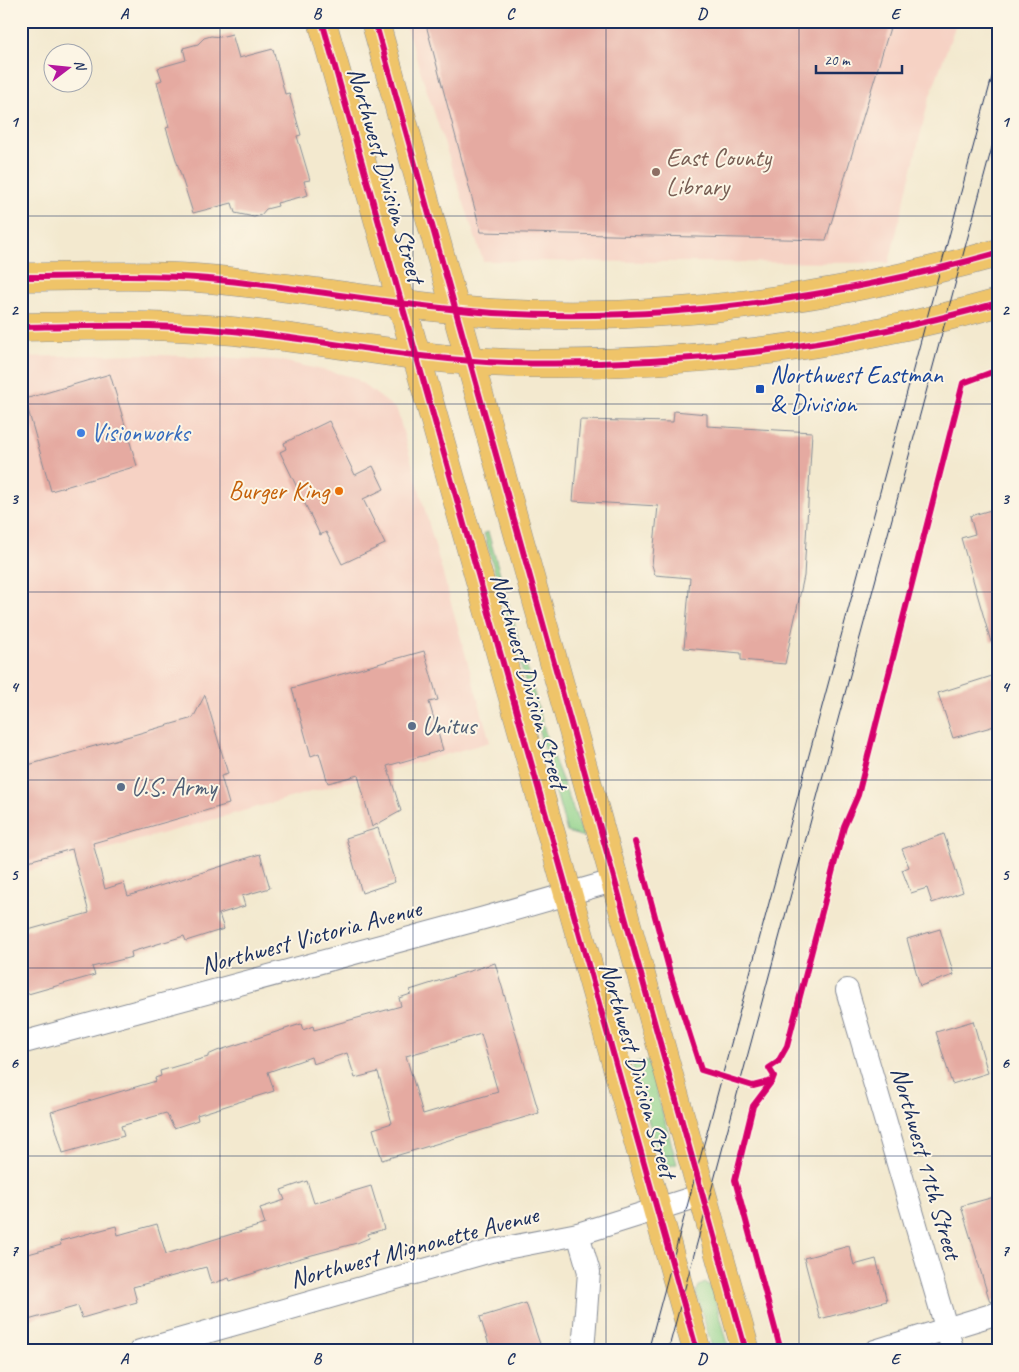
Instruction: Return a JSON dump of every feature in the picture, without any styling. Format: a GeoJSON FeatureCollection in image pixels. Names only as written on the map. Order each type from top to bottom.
{"type":"FeatureCollection","features":[{"type":"Feature","properties":{"kind":"main road","name":"Northwest Division Street"},"geometry":{"type":"LineString","coordinates":[[322,21],[697,1351]]}},
{"type":"Feature","properties":{"kind":"main road","name":"Northwest Division Street"},"geometry":{"type":"LineString","coordinates":[[375,21],[456,308],[613,881],[746,1351]]}},
{"type":"Feature","properties":{"kind":"main road"},"geometry":{"type":"LineString","coordinates":[[21,277],[120,276],[226,280],[496,313],[622,314],[733,307],[829,293],[998,254]]}},
{"type":"Feature","properties":{"kind":"main road"},"geometry":{"type":"LineString","coordinates":[[21,327],[127,325],[210,329],[416,355],[507,362],[622,363],[735,356],[877,334],[998,303]]}},
{"type":"Feature","properties":{"kind":"street","name":"Northwest Victoria Avenue"},"geometry":{"type":"LineString","coordinates":[[21,1043],[613,881]]}},
{"type":"Feature","properties":{"kind":"street","name":"Northwest 11th Street"},"geometry":{"type":"LineString","coordinates":[[847,990],[953,1351]]}},
{"type":"Feature","properties":{"kind":"street","name":"Northwest Mignonette Avenue"},"geometry":{"type":"LineString","coordinates":[[140,1351],[491,1251],[578,1234],[702,1195]]}},
{"type":"Feature","properties":{"kind":"street"},"geometry":{"type":"LineString","coordinates":[[578,1234],[589,1272],[583,1351]]}},
{"type":"Feature","properties":{"kind":"street"},"geometry":{"type":"LineString","coordinates":[[876,1351],[998,1313]]}},
{"type":"Feature","properties":{"kind":"shaded area","name":"East County Library"},"geometry":{"type":"Polygon","coordinates":[[[404,21],[957,21],[929,99],[889,263],[483,261],[404,21]]]}},
{"type":"Feature","properties":{"kind":"shaded area"},"geometry":{"type":"Polygon","coordinates":[[[136,354],[277,360],[354,377],[397,410],[490,742],[21,873],[21,357],[136,354]]]}},
{"type":"Feature","properties":{"kind":"green space"},"geometry":{"type":"Polygon","coordinates":[[[488,532],[549,746],[584,837],[567,832],[484,533],[488,532]]]}},
{"type":"Feature","properties":{"kind":"green space"},"geometry":{"type":"Polygon","coordinates":[[[648,1060],[677,1164],[662,1168],[632,1064],[648,1060]]]}},
{"type":"Feature","properties":{"kind":"green space"},"geometry":{"type":"Polygon","coordinates":[[[705,1283],[713,1291],[730,1351],[713,1351],[696,1293],[699,1286],[705,1283]]]}},
{"type":"Feature","properties":{"kind":"building","name":"East County Library"},"geometry":{"type":"Polygon","coordinates":[[[425,21],[892,21],[826,240],[481,232],[425,21]]]}},
{"type":"Feature","properties":{"kind":"building"},"geometry":{"type":"Polygon","coordinates":[[[232,34],[239,58],[273,49],[285,94],[289,93],[301,135],[297,136],[310,180],[304,181],[308,195],[277,203],[278,206],[266,209],[261,215],[254,217],[235,213],[232,203],[193,213],[166,128],[169,127],[157,82],[162,80],[158,68],[186,60],[183,48],[198,44],[204,38],[211,36],[220,37],[232,34]]]}},
{"type":"Feature","properties":{"kind":"building","name":"Visionworks"},"geometry":{"type":"Polygon","coordinates":[[[110,374],[137,466],[51,491],[25,399],[110,374]]]}},
{"type":"Feature","properties":{"kind":"building"},"geometry":{"type":"Polygon","coordinates":[[[674,411],[707,414],[707,426],[812,432],[804,576],[785,664],[741,660],[741,653],[684,648],[690,578],[655,575],[652,565],[658,506],[573,501],[580,420],[673,422],[674,411]]]}},
{"type":"Feature","properties":{"kind":"building","name":"Burger King"},"geometry":{"type":"Polygon","coordinates":[[[329,421],[355,475],[373,466],[384,489],[363,499],[385,544],[342,564],[326,532],[320,535],[280,452],[286,449],[284,443],[329,421]]]}},
{"type":"Feature","properties":{"kind":"building"},"geometry":{"type":"Polygon","coordinates":[[[998,508],[998,641],[991,642],[961,538],[975,534],[970,516],[998,508]]]}},
{"type":"Feature","properties":{"kind":"building"},"geometry":{"type":"Polygon","coordinates":[[[424,651],[438,700],[429,702],[443,750],[387,766],[401,811],[372,827],[358,775],[328,783],[319,753],[311,756],[292,688],[424,651]]]}},
{"type":"Feature","properties":{"kind":"building"},"geometry":{"type":"Polygon","coordinates":[[[992,676],[998,690],[998,725],[953,738],[938,693],[992,676]]]}},
{"type":"Feature","properties":{"kind":"building"},"geometry":{"type":"Polygon","coordinates":[[[205,695],[228,774],[221,776],[229,804],[93,843],[105,889],[124,883],[128,896],[260,854],[270,888],[242,896],[245,906],[219,914],[224,929],[186,941],[184,936],[131,952],[132,957],[92,967],[95,975],[21,996],[21,932],[89,913],[72,849],[21,863],[21,767],[193,718],[205,695]]]}},
{"type":"Feature","properties":{"kind":"building"},"geometry":{"type":"Polygon","coordinates":[[[378,828],[395,882],[362,893],[346,838],[378,828]]]}},
{"type":"Feature","properties":{"kind":"building"},"geometry":{"type":"Polygon","coordinates":[[[944,834],[963,892],[932,903],[927,888],[911,893],[902,870],[909,867],[902,849],[944,834]]]}},
{"type":"Feature","properties":{"kind":"building"},"geometry":{"type":"Polygon","coordinates":[[[940,929],[954,975],[920,986],[907,939],[940,929]]]}},
{"type":"Feature","properties":{"kind":"building"},"geometry":{"type":"Polygon","coordinates":[[[495,963],[539,1113],[382,1160],[373,1129],[392,1123],[378,1072],[355,1078],[347,1053],[313,1064],[311,1057],[268,1072],[274,1091],[197,1115],[198,1120],[174,1128],[166,1113],[121,1126],[124,1136],[63,1153],[51,1112],[156,1081],[155,1078],[161,1076],[160,1071],[208,1057],[208,1055],[217,1051],[301,1024],[303,1030],[313,1026],[314,1030],[401,1006],[399,998],[411,994],[410,990],[495,963]],[[481,1034],[406,1056],[423,1114],[498,1092],[481,1034]]]}},
{"type":"Feature","properties":{"kind":"building"},"geometry":{"type":"Polygon","coordinates":[[[973,1021],[988,1073],[952,1084],[936,1032],[973,1021]]]}},
{"type":"Feature","properties":{"kind":"building"},"geometry":{"type":"Polygon","coordinates":[[[307,1181],[314,1203],[371,1186],[384,1229],[368,1234],[369,1238],[357,1243],[297,1259],[230,1281],[229,1278],[211,1284],[206,1267],[133,1287],[137,1302],[82,1318],[78,1306],[21,1322],[21,1285],[27,1283],[21,1256],[61,1245],[60,1241],[116,1226],[118,1235],[157,1224],[166,1254],[265,1224],[260,1208],[285,1200],[281,1190],[307,1181]]]}},
{"type":"Feature","properties":{"kind":"building"},"geometry":{"type":"Polygon","coordinates":[[[998,1196],[998,1300],[990,1302],[961,1206],[998,1196]]]}},
{"type":"Feature","properties":{"kind":"building"},"geometry":{"type":"Polygon","coordinates":[[[849,1246],[854,1265],[876,1259],[887,1301],[820,1319],[804,1258],[849,1246]]]}},
{"type":"Feature","properties":{"kind":"building"},"geometry":{"type":"Polygon","coordinates":[[[526,1303],[540,1344],[518,1351],[491,1351],[480,1317],[526,1303]]]}},
{"type":"Feature","properties":{"kind":"tram line"},"geometry":{"type":"LineString","coordinates":[[648,1351],[998,55]]}},
{"type":"Feature","properties":{"kind":"tram line"},"geometry":{"type":"LineString","coordinates":[[668,1351],[998,125]]}},
{"type":"Feature","properties":{"kind":"cycle path"},"geometry":{"type":"LineString","coordinates":[[322,21],[697,1351]]}},
{"type":"Feature","properties":{"kind":"cycle path"},"geometry":{"type":"LineString","coordinates":[[375,21],[746,1351]]}},
{"type":"Feature","properties":{"kind":"cycle path"},"geometry":{"type":"LineString","coordinates":[[21,277],[178,277],[262,285],[394,303],[494,313],[622,314],[685,311],[811,295],[874,283],[998,253]]}},
{"type":"Feature","properties":{"kind":"cycle path"},"geometry":{"type":"LineString","coordinates":[[21,327],[186,327],[246,332],[396,353],[471,361],[509,363],[634,362],[756,352],[816,343],[937,319],[998,303]]}},
{"type":"Feature","properties":{"kind":"cycle path"},"geometry":{"type":"LineString","coordinates":[[635,842],[671,976],[701,1070],[753,1086],[772,1081],[774,1076],[769,1068],[778,1062],[787,1046],[844,827],[858,795],[963,383],[995,371],[998,364]]}},
{"type":"Feature","properties":{"kind":"cycle path"},"geometry":{"type":"LineString","coordinates":[[772,1081],[753,1106],[735,1180],[781,1351]]}},
{"type":"Feature","properties":{"kind":"place","name":"East County Library"},"geometry":{"type":"Point","coordinates":[656,172]}},
{"type":"Feature","properties":{"kind":"place","name":"Northwest Eastman & Division"},"geometry":{"type":"Point","coordinates":[760,389]}},
{"type":"Feature","properties":{"kind":"place","name":"Visionworks"},"geometry":{"type":"Point","coordinates":[81,433]}},
{"type":"Feature","properties":{"kind":"place","name":"Burger King"},"geometry":{"type":"Point","coordinates":[339,491]}},
{"type":"Feature","properties":{"kind":"place","name":"Unitus"},"geometry":{"type":"Point","coordinates":[412,726]}},
{"type":"Feature","properties":{"kind":"place","name":"U.S. Army"},"geometry":{"type":"Point","coordinates":[121,787]}}]}
